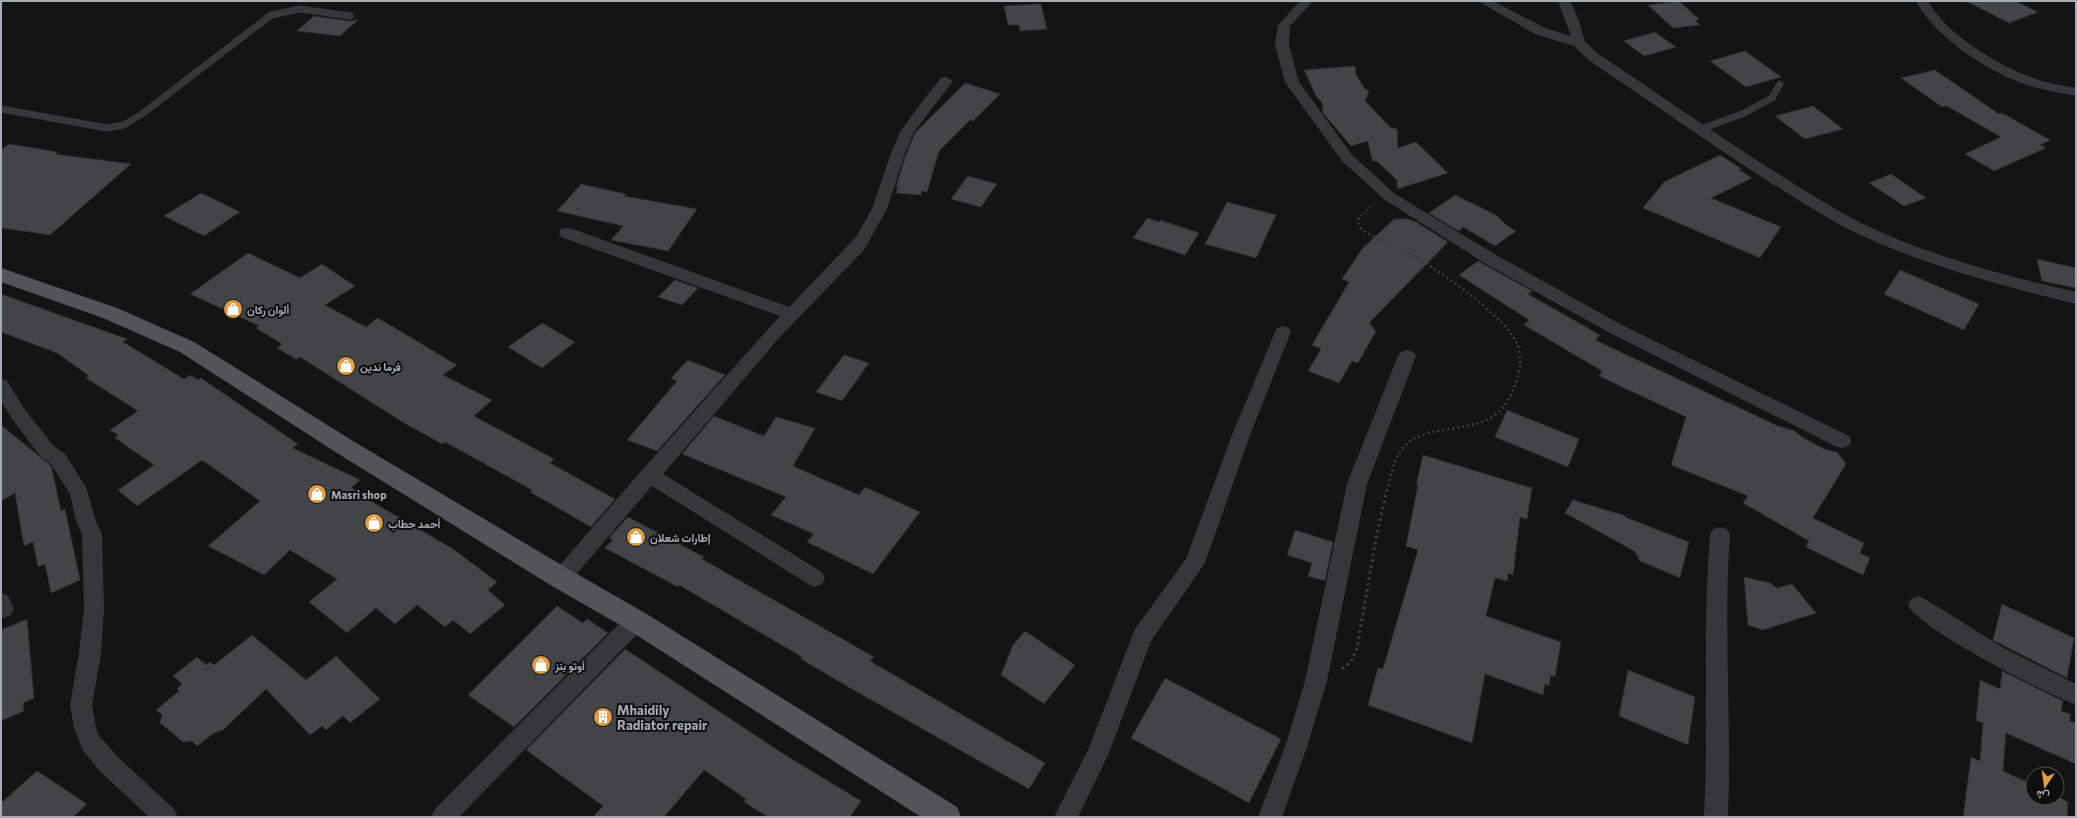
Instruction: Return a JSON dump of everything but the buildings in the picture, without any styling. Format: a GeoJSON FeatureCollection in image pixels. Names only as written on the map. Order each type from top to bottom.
{"type":"FeatureCollection","features":[{"type":"Feature","properties":{"kind":"main road"},"geometry":{"type":"LineString","coordinates":[[1,275],[110,313],[187,347],[345,447],[562,578],[636,620],[947,817]]}},
{"type":"Feature","properties":{"kind":"street"},"geometry":{"type":"LineString","coordinates":[[1307,1],[1284,24],[1282,45],[1292,82],[1347,158],[1390,197],[1492,260],[1616,329],[1842,441]]}},
{"type":"Feature","properties":{"kind":"street"},"geometry":{"type":"LineString","coordinates":[[1484,1],[1540,31],[1579,43],[1595,58],[1733,153],[1822,208],[1858,227],[1897,244],[1987,276],[2076,298]]}},
{"type":"Feature","properties":{"kind":"street"},"geometry":{"type":"LineString","coordinates":[[1564,1],[1573,21],[1579,43]]}},
{"type":"Feature","properties":{"kind":"street"},"geometry":{"type":"LineString","coordinates":[[1922,1],[1924,8],[1946,30],[2011,74],[2033,82],[2076,92]]}},
{"type":"Feature","properties":{"kind":"street"},"geometry":{"type":"LineString","coordinates":[[562,578],[649,475],[792,314],[858,246],[866,235],[882,204],[888,179],[904,138],[919,114],[946,81]]}},
{"type":"Feature","properties":{"kind":"street"},"geometry":{"type":"LineString","coordinates":[[568,233],[792,314]]}},
{"type":"Feature","properties":{"kind":"street"},"geometry":{"type":"LineString","coordinates":[[1066,817],[1097,755],[1142,636],[1195,563],[1241,435],[1283,332]]}},
{"type":"Feature","properties":{"kind":"street"},"geometry":{"type":"LineString","coordinates":[[1270,817],[1296,747],[1307,706],[1316,681],[1357,484],[1407,356]]}},
{"type":"Feature","properties":{"kind":"street"},"geometry":{"type":"LineString","coordinates":[[1,386],[19,415],[47,451],[58,459],[79,493],[86,521],[92,534],[94,609],[90,653],[81,705],[85,728],[91,743],[110,765],[166,817]]}},
{"type":"Feature","properties":{"kind":"street"},"geometry":{"type":"LineString","coordinates":[[649,475],[815,578]]}},
{"type":"Feature","properties":{"kind":"street"},"geometry":{"type":"LineString","coordinates":[[1716,817],[1719,755],[1716,587],[1720,535]]}},
{"type":"Feature","properties":{"kind":"street"},"geometry":{"type":"LineString","coordinates":[[1918,605],[1996,656],[2076,695]]}},
{"type":"Feature","properties":{"kind":"street"},"geometry":{"type":"LineString","coordinates":[[443,817],[636,620]]}},
{"type":"Feature","properties":{"kind":"lane"},"geometry":{"type":"LineString","coordinates":[[1,109],[98,127],[116,128],[142,114],[271,15],[283,10],[293,9],[350,16]]}},
{"type":"Feature","properties":{"kind":"lane"},"geometry":{"type":"LineString","coordinates":[[1700,129],[1742,114],[1772,98],[1780,84]]}},
{"type":"Feature","properties":{"kind":"path"},"geometry":{"type":"LineString","coordinates":[[1316,681],[1346,666],[1354,658],[1361,628],[1381,513],[1398,454],[1407,443],[1432,432],[1489,420],[1504,408],[1518,377],[1521,358],[1518,344],[1510,332],[1490,313],[1446,277],[1402,249],[1367,233],[1361,228],[1358,221],[1360,215],[1377,200],[1390,197]]}},
{"type":"Feature","properties":{"kind":"place","name":"ألوان ركان"},"geometry":{"type":"Point","coordinates":[233,309]}},
{"type":"Feature","properties":{"kind":"place","name":"فرما ندين"},"geometry":{"type":"Point","coordinates":[346,366]}},
{"type":"Feature","properties":{"kind":"place","name":"Masri shop"},"geometry":{"type":"Point","coordinates":[317,494]}},
{"type":"Feature","properties":{"kind":"place","name":"أحمد حطاب"},"geometry":{"type":"Point","coordinates":[374,523]}},
{"type":"Feature","properties":{"kind":"place","name":"إطارات شعلان"},"geometry":{"type":"Point","coordinates":[636,537]}},
{"type":"Feature","properties":{"kind":"place","name":"أوتو بنز"},"geometry":{"type":"Point","coordinates":[541,665]}},
{"type":"Feature","properties":{"kind":"place","name":"Mhaidily Radiator repair"},"geometry":{"type":"Point","coordinates":[603,717]}}]}
